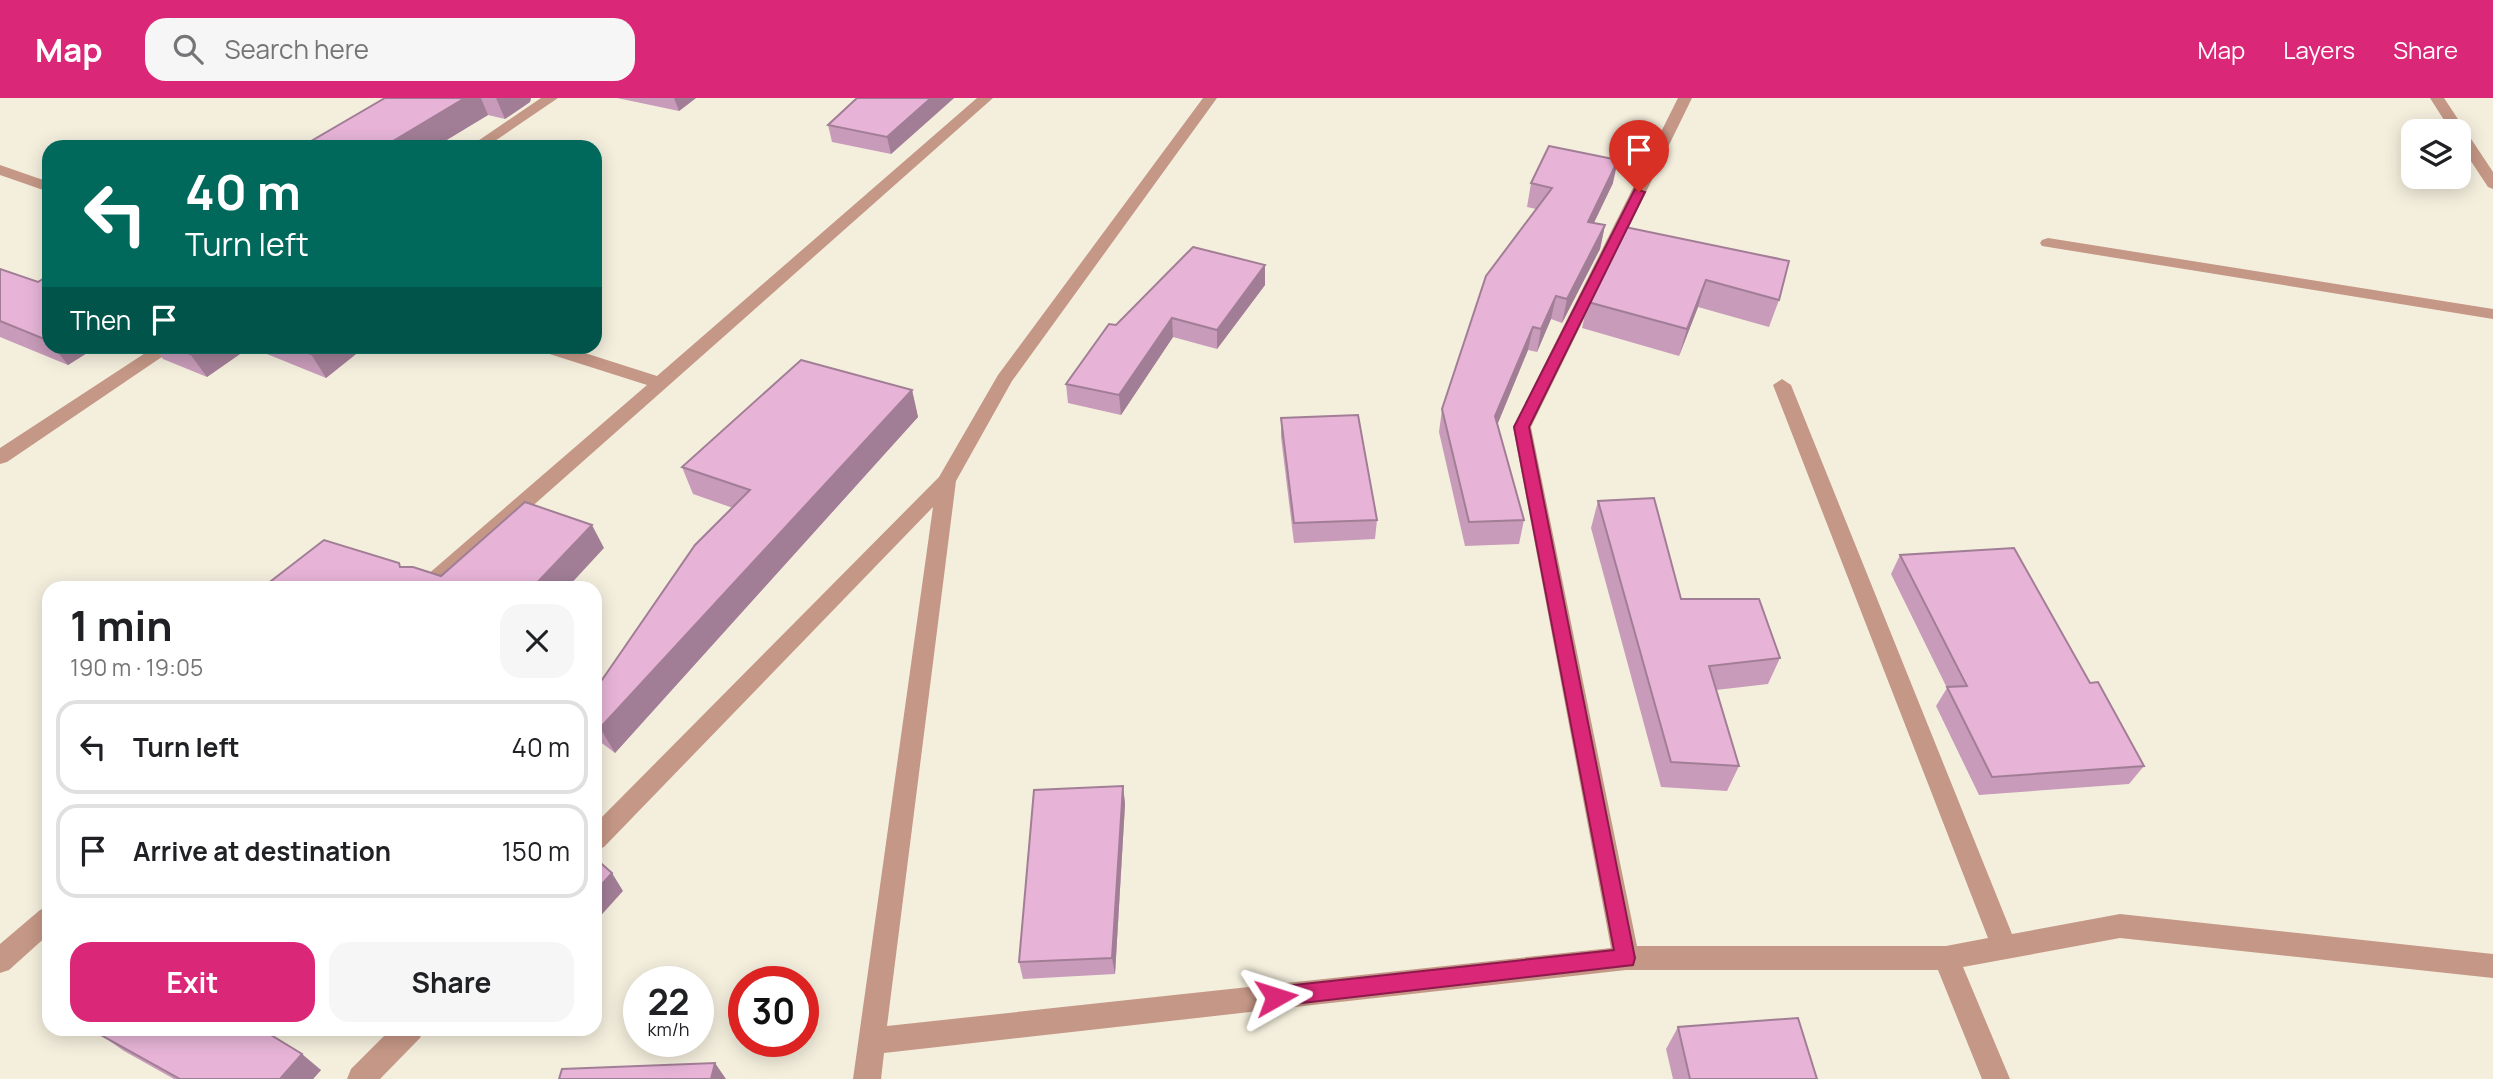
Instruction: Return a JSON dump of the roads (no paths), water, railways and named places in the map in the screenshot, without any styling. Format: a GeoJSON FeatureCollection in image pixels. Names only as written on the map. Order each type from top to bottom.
{"type":"FeatureCollection","features":[{"type":"Feature","properties":{"kind":"street"},"geometry":{"type":"LineString","coordinates":[[487,140],[551,98]]}},
{"type":"Feature","properties":{"kind":"street"},"geometry":{"type":"LineString","coordinates":[[434,581],[986,98]]}},
{"type":"Feature","properties":{"kind":"street"},"geometry":{"type":"LineString","coordinates":[[602,833],[946,481],[1004,379],[1210,98]]}},
{"type":"Feature","properties":{"kind":"street"},"geometry":{"type":"LineString","coordinates":[[1626,958],[1522,427],[1685,98]]}},
{"type":"Feature","properties":{"kind":"street"},"geometry":{"type":"LineString","coordinates":[[2437,98],[2493,184]]}},
{"type":"Feature","properties":{"kind":"street"},"geometry":{"type":"LineString","coordinates":[[0,170],[42,185]]}},
{"type":"Feature","properties":{"kind":"street"},"geometry":{"type":"LineString","coordinates":[[2048,243],[2493,314]]}},
{"type":"Feature","properties":{"kind":"street"},"geometry":{"type":"LineString","coordinates":[[0,457],[157,354]]}},
{"type":"Feature","properties":{"kind":"street"},"geometry":{"type":"LineString","coordinates":[[569,354],[661,383]]}},
{"type":"Feature","properties":{"kind":"street"},"geometry":{"type":"LineString","coordinates":[[1782,385],[2004,947]]}},
{"type":"Feature","properties":{"kind":"street"},"geometry":{"type":"LineString","coordinates":[[867,1079],[946,481]]}},
{"type":"Feature","properties":{"kind":"street"},"geometry":{"type":"LineString","coordinates":[[0,961],[42,924]]}},
{"type":"Feature","properties":{"kind":"street"},"geometry":{"type":"LineString","coordinates":[[872,1041],[1626,958],[1945,958],[2120,926],[2493,966]]}},
{"type":"Feature","properties":{"kind":"street"},"geometry":{"type":"LineString","coordinates":[[1945,958],[1996,1079]]}},
{"type":"Feature","properties":{"kind":"street"},"geometry":{"type":"LineString","coordinates":[[361,1079],[403,1036]]}}]}
